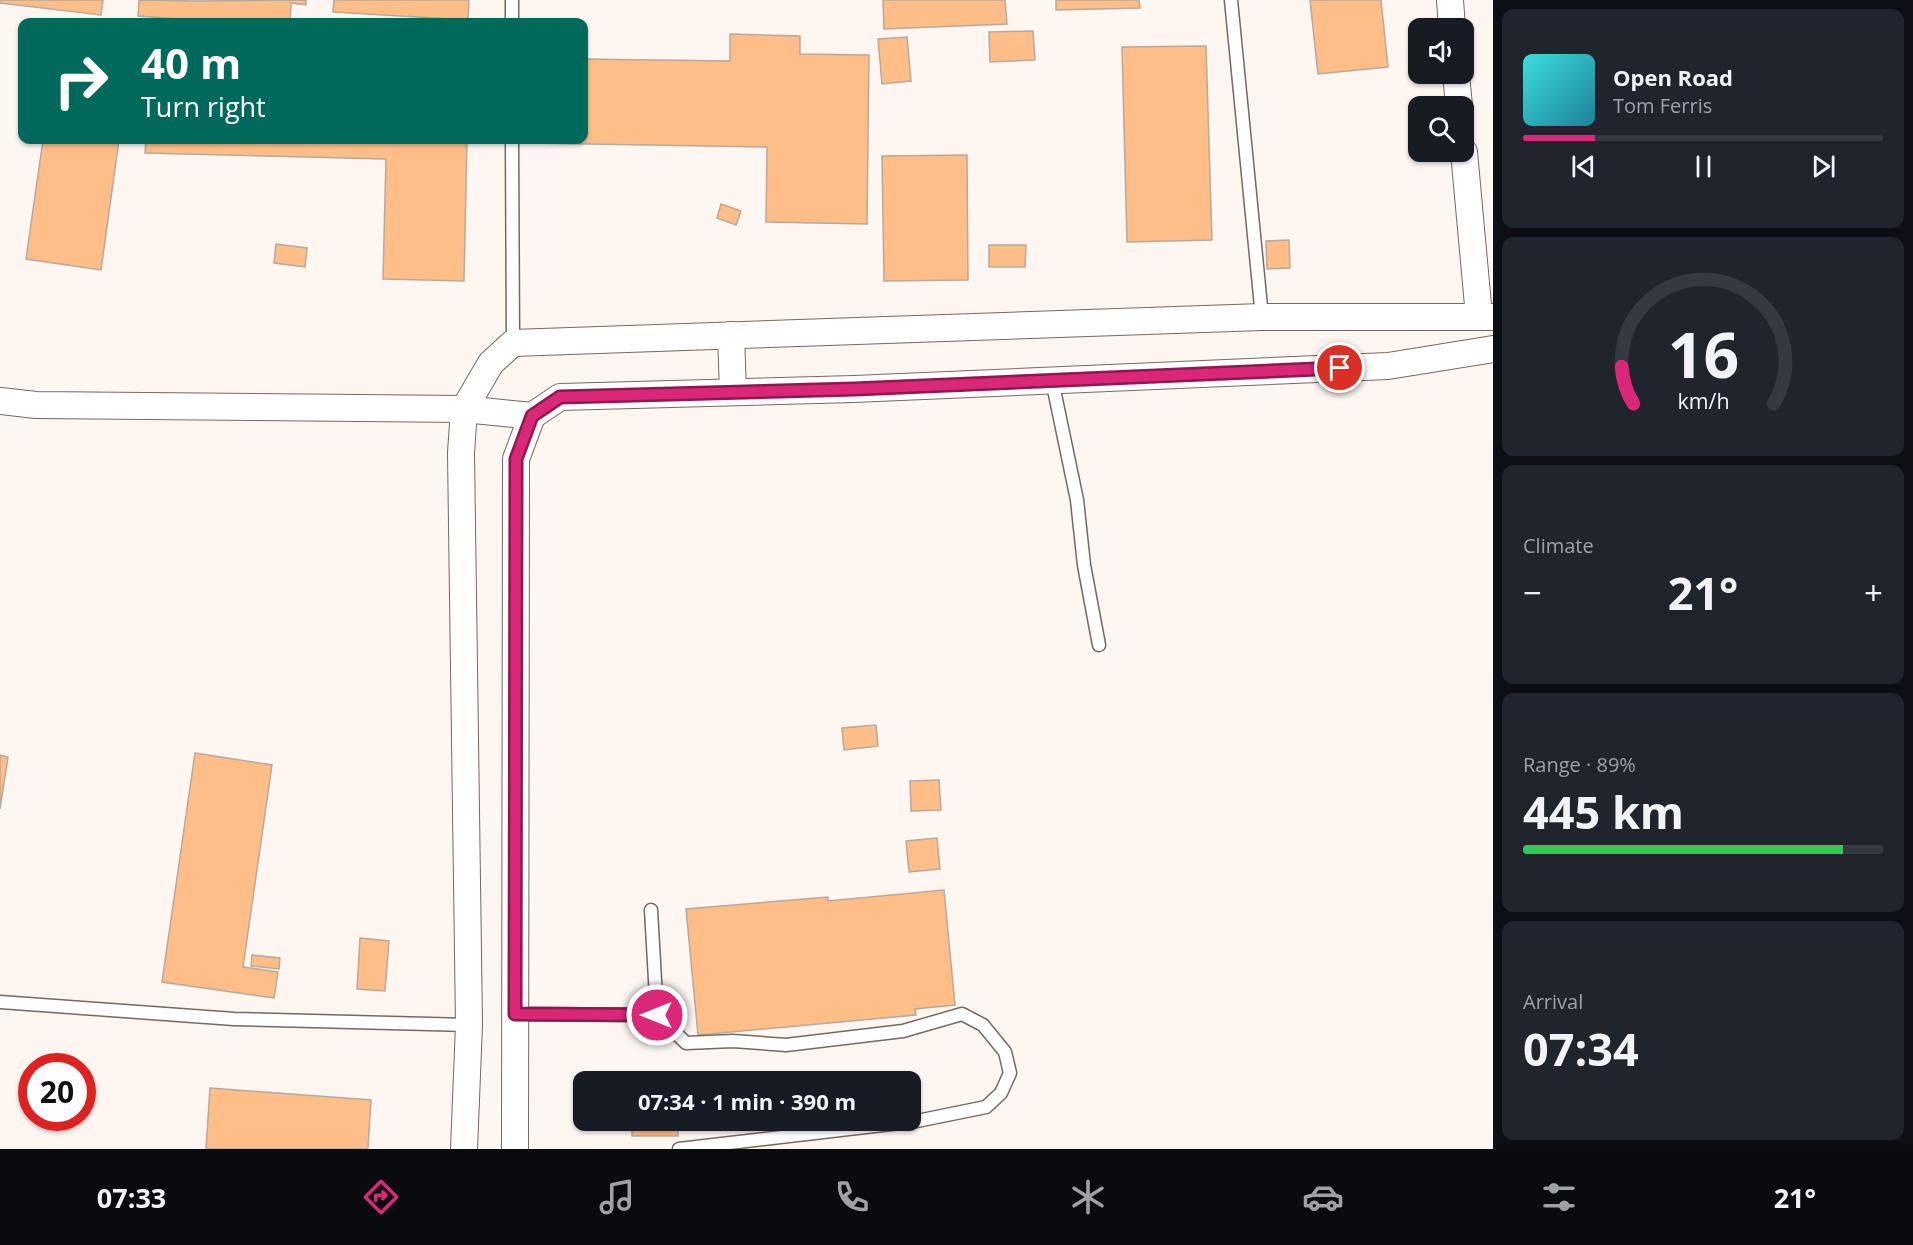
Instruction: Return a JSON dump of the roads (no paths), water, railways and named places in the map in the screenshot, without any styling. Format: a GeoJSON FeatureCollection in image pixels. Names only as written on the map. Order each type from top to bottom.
{"type":"FeatureCollection","features":[{"type":"Feature","properties":{"kind":"street"},"geometry":{"type":"LineString","coordinates":[[1450,0],[1451,18]]}},
{"type":"Feature","properties":{"kind":"street"},"geometry":{"type":"LineString","coordinates":[[464,1149],[469,1025],[461,453],[464,408],[491,363],[513,343],[1262,317],[1486,317],[1465,162]]}},
{"type":"Feature","properties":{"kind":"street"},"geometry":{"type":"LineString","coordinates":[[731,335],[734,392]]}},
{"type":"Feature","properties":{"kind":"street"},"geometry":{"type":"LineString","coordinates":[[515,1149],[516,459],[532,416],[560,397],[1388,366],[1493,349]]}},
{"type":"Feature","properties":{"kind":"street"},"geometry":{"type":"LineString","coordinates":[[0,401],[36,405],[464,408],[532,416]]}},
{"type":"Feature","properties":{"kind":"lane"},"geometry":{"type":"LineString","coordinates":[[512,0],[512,18]]}},
{"type":"Feature","properties":{"kind":"lane"},"geometry":{"type":"LineString","coordinates":[[1231,0],[1262,317]]}},
{"type":"Feature","properties":{"kind":"lane"},"geometry":{"type":"LineString","coordinates":[[512,144],[513,343]]}},
{"type":"Feature","properties":{"kind":"lane"},"geometry":{"type":"LineString","coordinates":[[1052,380],[1077,500],[1084,565],[1099,645]]}},
{"type":"Feature","properties":{"kind":"lane"},"geometry":{"type":"LineString","coordinates":[[651,910],[657,1015],[686,1043],[733,1041],[786,1045],[903,1031],[962,1014],[983,1025],[1005,1053],[1010,1073],[1001,1093],[986,1107],[917,1121],[679,1149]]}},
{"type":"Feature","properties":{"kind":"lane"},"geometry":{"type":"LineString","coordinates":[[0,1002],[234,1019],[469,1025]]}},
{"type":"Feature","properties":{"kind":"lane"},"geometry":{"type":"LineString","coordinates":[[515,1014],[657,1015]]}}]}
